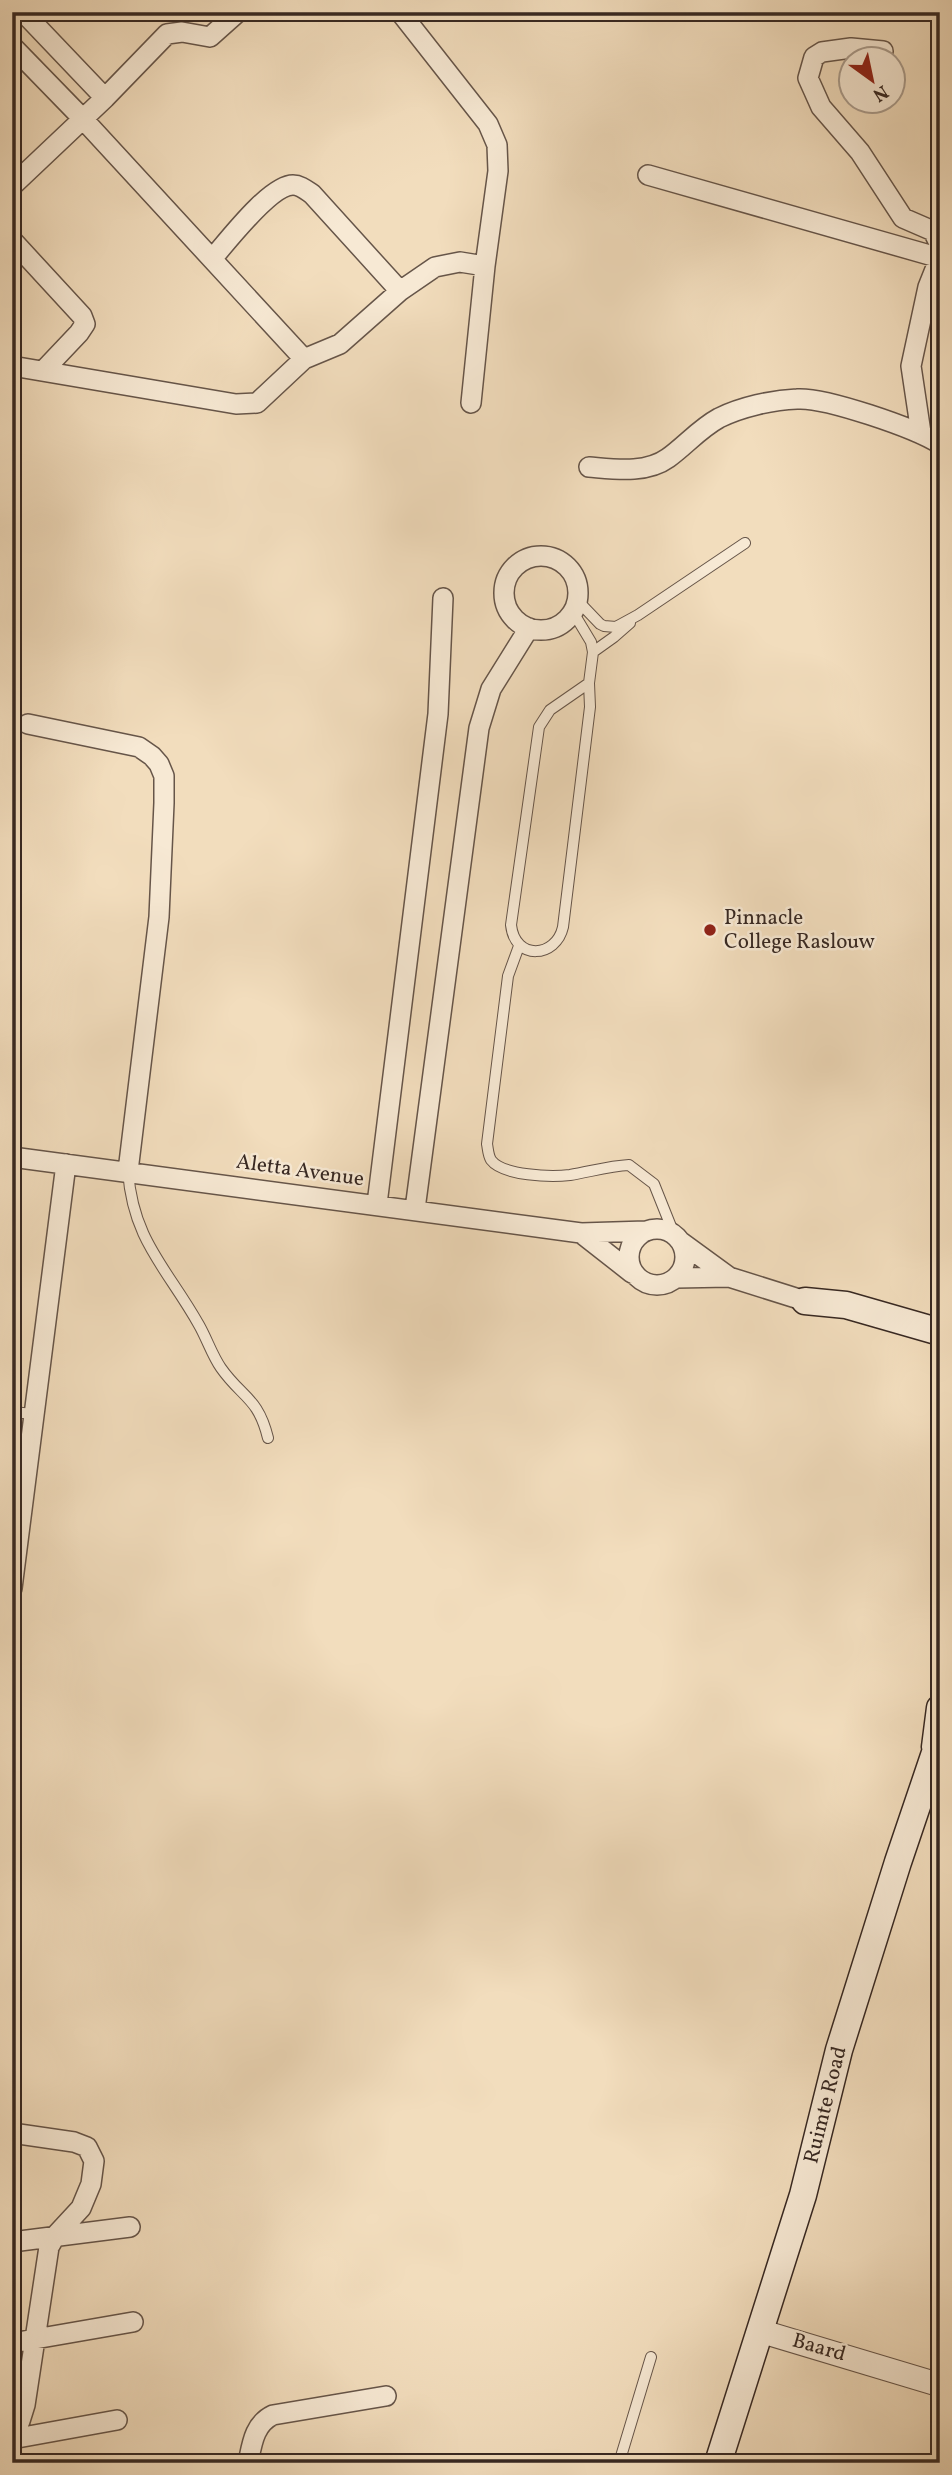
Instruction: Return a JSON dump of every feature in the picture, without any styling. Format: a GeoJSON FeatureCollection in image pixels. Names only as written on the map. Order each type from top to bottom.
{"type":"FeatureCollection","features":[{"type":"Feature","properties":{"kind":"main road"},"geometry":{"type":"LineString","coordinates":[[805,1301],[846,1306],[940,1332]]}},
{"type":"Feature","properties":{"kind":"main road","name":"Ruimte Road"},"geometry":{"type":"LineString","coordinates":[[718,2463],[803,2195],[839,2050],[937,1742],[940,1707]]}},
{"type":"Feature","properties":{"kind":"street"},"geometry":{"type":"LineString","coordinates":[[23,12],[105,98]]}},
{"type":"Feature","properties":{"kind":"street"},"geometry":{"type":"LineString","coordinates":[[12,186],[105,98],[167,34],[176,31],[210,37],[238,12]]}},
{"type":"Feature","properties":{"kind":"street"},"geometry":{"type":"LineString","coordinates":[[400,12],[488,124],[497,145],[498,171],[471,403]]}},
{"type":"Feature","properties":{"kind":"street"},"geometry":{"type":"LineString","coordinates":[[12,46],[83,119],[304,359]]}},
{"type":"Feature","properties":{"kind":"street"},"geometry":{"type":"LineString","coordinates":[[836,50],[822,52],[814,57],[808,78],[821,107],[860,152],[903,218],[933,231],[940,246]]}},
{"type":"Feature","properties":{"kind":"street"},"geometry":{"type":"LineString","coordinates":[[648,175],[940,258],[929,287],[911,366],[921,433]]}},
{"type":"Feature","properties":{"kind":"street"},"geometry":{"type":"LineString","coordinates":[[212,259],[266,200],[284,186],[295,185],[312,194],[400,291]]}},
{"type":"Feature","properties":{"kind":"street"},"geometry":{"type":"LineString","coordinates":[[12,240],[85,321],[79,333],[43,371]]}},
{"type":"Feature","properties":{"kind":"street"},"geometry":{"type":"LineString","coordinates":[[12,366],[236,404],[253,404],[265,397],[304,359],[340,344],[400,291],[442,264],[460,262],[485,266]]}},
{"type":"Feature","properties":{"kind":"street"},"geometry":{"type":"LineString","coordinates":[[589,467],[636,469],[651,466],[666,460],[701,429],[720,417],[768,402],[799,398],[819,401],[921,433],[940,444]]}},
{"type":"Feature","properties":{"kind":"street"},"geometry":{"type":"LineString","coordinates":[[544,555],[556,559],[566,565],[574,576],[578,587],[575,606],[565,621],[554,628],[529,628],[518,623],[504,603],[506,579],[521,561],[532,556],[544,555]]}},
{"type":"Feature","properties":{"kind":"street"},"geometry":{"type":"LineString","coordinates":[[377,1204],[438,714],[443,598]]}},
{"type":"Feature","properties":{"kind":"street"},"geometry":{"type":"LineString","coordinates":[[415,1209],[479,727],[491,689],[529,628]]}},
{"type":"Feature","properties":{"kind":"street"},"geometry":{"type":"LineString","coordinates":[[27,723],[139,747],[152,756],[164,776],[159,917],[128,1171]]}},
{"type":"Feature","properties":{"kind":"street","name":"Aletta Avenue"},"geometry":{"type":"LineString","coordinates":[[12,1157],[581,1233],[646,1231]]}},
{"type":"Feature","properties":{"kind":"street"},"geometry":{"type":"LineString","coordinates":[[12,1588],[66,1164]]}},
{"type":"Feature","properties":{"kind":"street"},"geometry":{"type":"LineString","coordinates":[[677,1238],[685,1261],[676,1278],[658,1286],[639,1280],[632,1273],[628,1254],[637,1236],[655,1228],[677,1238],[729,1278]]}},
{"type":"Feature","properties":{"kind":"street","name":"Aletta Avenue"},"geometry":{"type":"LineString","coordinates":[[581,1233],[632,1273]]}},
{"type":"Feature","properties":{"kind":"street"},"geometry":{"type":"LineString","coordinates":[[676,1278],[729,1278],[940,1343]]}},
{"type":"Feature","properties":{"kind":"street"},"geometry":{"type":"LineString","coordinates":[[12,2133],[74,2142],[87,2147],[94,2161],[86,2199],[55,2235],[49,2247],[24,2405],[20,2421],[12,2433]]}},
{"type":"Feature","properties":{"kind":"street"},"geometry":{"type":"LineString","coordinates":[[12,2242],[130,2227]]}},
{"type":"Feature","properties":{"kind":"street"},"geometry":{"type":"LineString","coordinates":[[12,2343],[133,2322]]}},
{"type":"Feature","properties":{"kind":"street","name":"Baard"},"geometry":{"type":"LineString","coordinates":[[760,2331],[940,2385]]}},
{"type":"Feature","properties":{"kind":"street"},"geometry":{"type":"LineString","coordinates":[[247,2463],[257,2428],[273,2415],[386,2396]]}},
{"type":"Feature","properties":{"kind":"street"},"geometry":{"type":"LineString","coordinates":[[12,2439],[117,2420]]}},
{"type":"Feature","properties":{"kind":"lane"},"geometry":{"type":"LineString","coordinates":[[575,606],[604,626],[615,626],[638,615],[746,543]]}},
{"type":"Feature","properties":{"kind":"lane"},"geometry":{"type":"LineString","coordinates":[[575,606],[593,652],[589,683],[590,707],[561,934],[542,950],[529,952],[519,946],[512,935],[511,925],[539,727],[550,710],[589,683]]}},
{"type":"Feature","properties":{"kind":"lane"},"geometry":{"type":"LineString","coordinates":[[593,652],[638,615]]}},
{"type":"Feature","properties":{"kind":"lane"},"geometry":{"type":"LineString","coordinates":[[519,946],[508,976],[487,1144],[490,1157],[505,1169],[520,1173],[567,1175],[629,1166],[654,1184],[677,1238]]}},
{"type":"Feature","properties":{"kind":"lane"},"geometry":{"type":"LineString","coordinates":[[128,1171],[134,1212],[153,1254],[200,1325],[221,1368],[257,1408],[268,1438]]}},
{"type":"Feature","properties":{"kind":"lane"},"geometry":{"type":"LineString","coordinates":[[12,1412],[34,1414]]}},
{"type":"Feature","properties":{"kind":"lane"},"geometry":{"type":"LineString","coordinates":[[619,2463],[651,2357]]}},
{"type":"Feature","properties":{"kind":"place","name":"Pinnacle College Raslouw"},"geometry":{"type":"Point","coordinates":[710,930]}}]}
